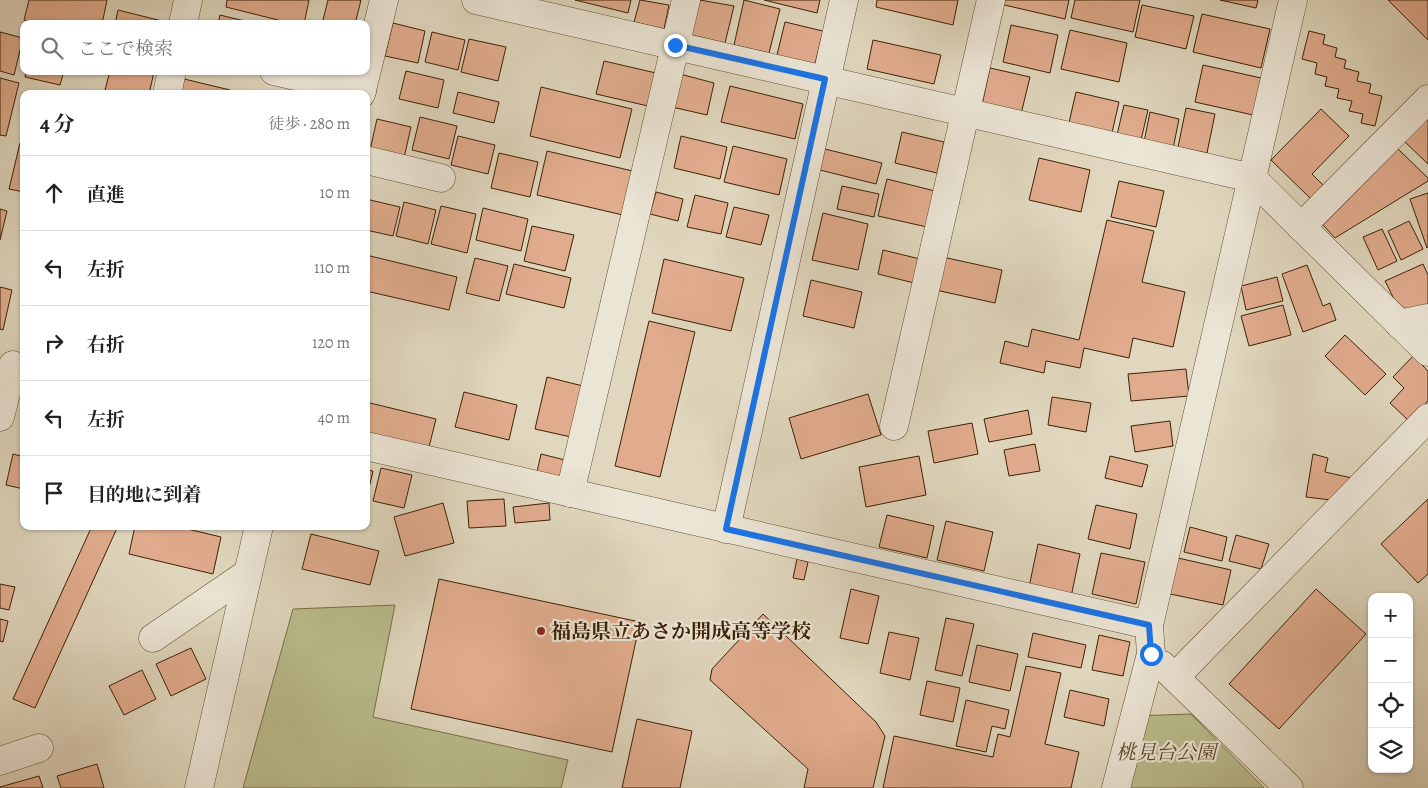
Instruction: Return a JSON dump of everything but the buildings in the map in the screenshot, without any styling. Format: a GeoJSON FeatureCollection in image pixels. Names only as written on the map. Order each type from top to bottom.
{"type":"FeatureCollection","features":[{"type":"Feature","properties":{"kind":"street"},"geometry":{"type":"LineString","coordinates":[[184,20],[188,0]]}},
{"type":"Feature","properties":{"kind":"street"},"geometry":{"type":"LineString","coordinates":[[370,59],[384,0]]}},
{"type":"Feature","properties":{"kind":"street"},"geometry":{"type":"LineString","coordinates":[[476,0],[1252,178],[1428,352]]}},
{"type":"Feature","properties":{"kind":"street"},"geometry":{"type":"LineString","coordinates":[[570,493],[686,0]]}},
{"type":"Feature","properties":{"kind":"street"},"geometry":{"type":"LineString","coordinates":[[726,529],[844,0]]}},
{"type":"Feature","properties":{"kind":"street"},"geometry":{"type":"LineString","coordinates":[[894,426],[991,0]]}},
{"type":"Feature","properties":{"kind":"street"},"geometry":{"type":"LineString","coordinates":[[1116,788],[1151,654],[1149,625],[1293,0]]}},
{"type":"Feature","properties":{"kind":"street"},"geometry":{"type":"LineString","coordinates":[[168,90],[171,75]]}},
{"type":"Feature","properties":{"kind":"street"},"geometry":{"type":"LineString","coordinates":[[291,75],[354,90]]}},
{"type":"Feature","properties":{"kind":"street"},"geometry":{"type":"LineString","coordinates":[[362,90],[366,75]]}},
{"type":"Feature","properties":{"kind":"street"},"geometry":{"type":"LineString","coordinates":[[1301,227],[1428,99]]}},
{"type":"Feature","properties":{"kind":"street"},"geometry":{"type":"LineString","coordinates":[[370,161],[441,178]]}},
{"type":"Feature","properties":{"kind":"street"},"geometry":{"type":"LineString","coordinates":[[1400,324],[1428,318]]}},
{"type":"Feature","properties":{"kind":"street"},"geometry":{"type":"LineString","coordinates":[[0,418],[12,365]]}},
{"type":"Feature","properties":{"kind":"street"},"geometry":{"type":"LineString","coordinates":[[1175,677],[1428,418]]}},
{"type":"Feature","properties":{"kind":"street"},"geometry":{"type":"LineString","coordinates":[[370,447],[1149,625]]}},
{"type":"Feature","properties":{"kind":"street"},"geometry":{"type":"LineString","coordinates":[[199,788],[258,530]]}},
{"type":"Feature","properties":{"kind":"street"},"geometry":{"type":"LineString","coordinates":[[153,638],[248,572]]}},
{"type":"Feature","properties":{"kind":"street"},"geometry":{"type":"LineString","coordinates":[[1151,654],[1289,788]]}},
{"type":"Feature","properties":{"kind":"street"},"geometry":{"type":"LineString","coordinates":[[0,760],[39,748]]}},
{"type":"Feature","properties":{"kind":"green space"},"geometry":{"type":"Polygon","coordinates":[[[395,605],[373,717],[568,760],[561,788],[243,788],[293,609],[395,605]]]}},
{"type":"Feature","properties":{"kind":"green space","name":"桃見台公園"},"geometry":{"type":"Polygon","coordinates":[[[1191,714],[1264,788],[1116,788],[1134,716],[1191,714]]]}},
{"type":"Feature","properties":{"kind":"place","name":"福島県立あさか開成高等学校"},"geometry":{"type":"Point","coordinates":[541,631]}},
{"type":"Feature","properties":{"kind":"route"},"geometry":{"type":"LineString","coordinates":[[675,45],[825,79],[726,529],[1149,625],[1151,654]]}}]}
